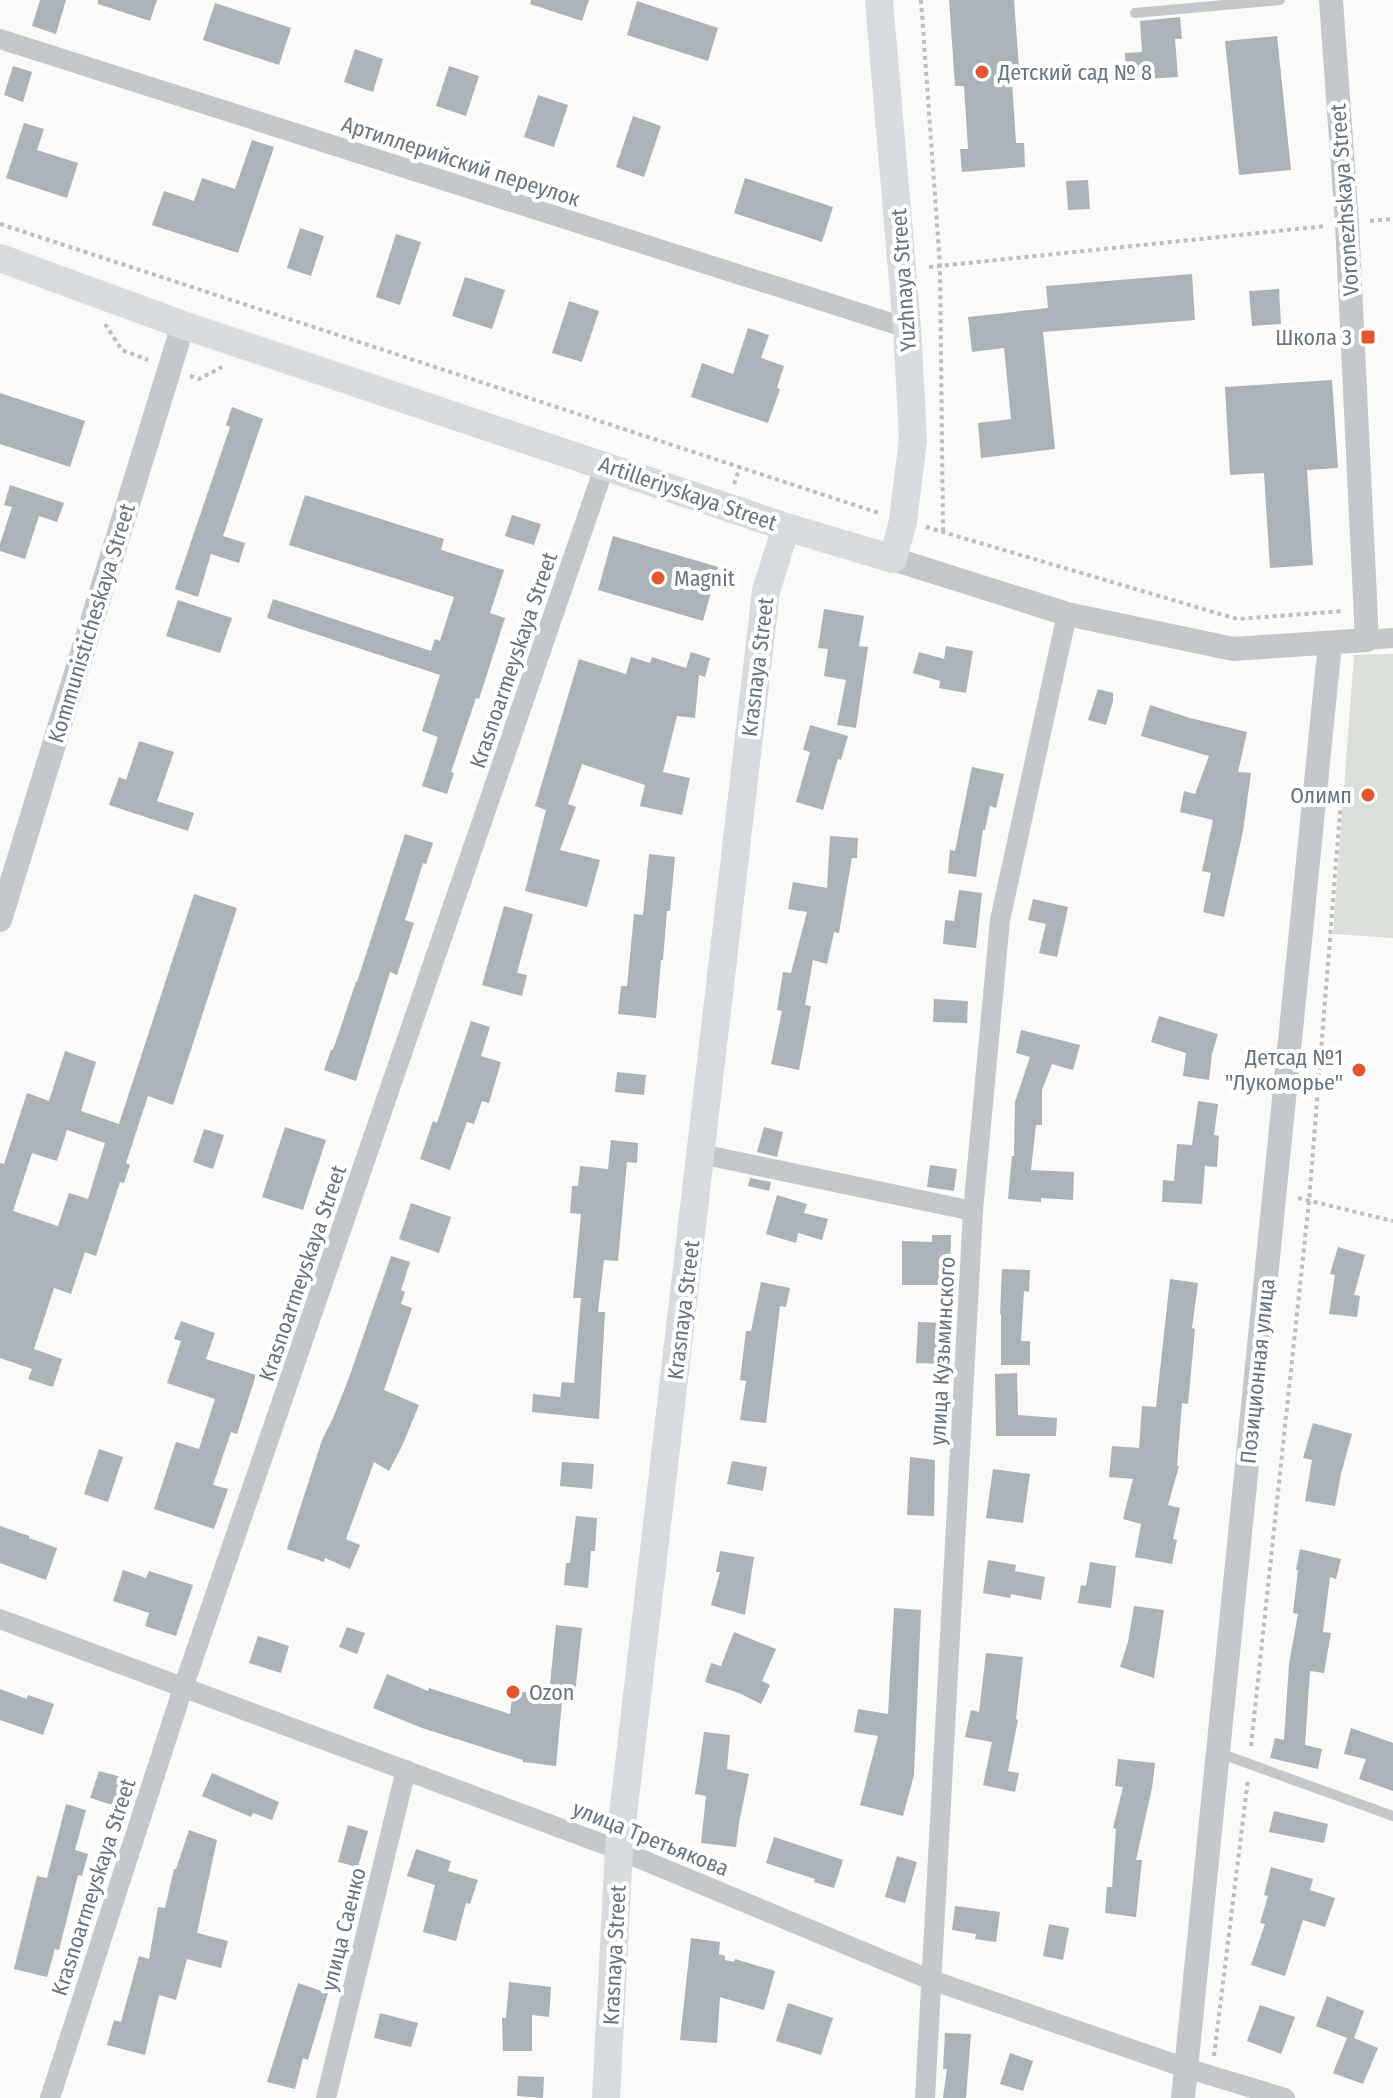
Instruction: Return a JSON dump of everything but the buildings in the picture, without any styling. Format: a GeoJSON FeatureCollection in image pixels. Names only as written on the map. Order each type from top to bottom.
{"type":"FeatureCollection","features":[{"type":"Feature","properties":{"kind":"main road","name":"Yuzhnaya Street"},"geometry":{"type":"LineString","coordinates":[[879,0],[907,328],[913,439],[903,521],[893,559]]}},
{"type":"Feature","properties":{"kind":"main road","name":"Artilleriyskaya Street"},"geometry":{"type":"LineString","coordinates":[[0,258],[183,325],[786,527],[893,559]]}},
{"type":"Feature","properties":{"kind":"main road","name":"Krasnaya Street"},"geometry":{"type":"LineString","coordinates":[[606,2098],[619,1850],[766,591],[786,527]]}},
{"type":"Feature","properties":{"kind":"street","name":"Voronezhskaya Street"},"geometry":{"type":"LineString","coordinates":[[1331,0],[1347,223],[1367,640]]}},
{"type":"Feature","properties":{"kind":"street","name":"Артиллерийский переулок"},"geometry":{"type":"LineString","coordinates":[[0,39],[907,328]]}},
{"type":"Feature","properties":{"kind":"street","name":"Kommunisticheskaya Street"},"geometry":{"type":"LineString","coordinates":[[0,920],[183,325]]}},
{"type":"Feature","properties":{"kind":"street","name":"Krasnoarmeyskaya Street"},"geometry":{"type":"LineString","coordinates":[[50,2098],[183,1688],[605,465]]}},
{"type":"Feature","properties":{"kind":"street","name":"Artilleriyskaya Street"},"geometry":{"type":"LineString","coordinates":[[893,559],[1067,614],[1233,649],[1393,638]]}},
{"type":"Feature","properties":{"kind":"street","name":"улица Кузьминского"},"geometry":{"type":"LineString","coordinates":[[925,2098],[973,1211],[1000,920],[1067,614]]}},
{"type":"Feature","properties":{"kind":"street","name":"Позиционная улица"},"geometry":{"type":"LineString","coordinates":[[1183,2098],[1330,644]]}},
{"type":"Feature","properties":{"kind":"street"},"geometry":{"type":"LineString","coordinates":[[701,1154],[973,1211]]}},
{"type":"Feature","properties":{"kind":"street","name":"улица Третьякова"},"geometry":{"type":"LineString","coordinates":[[0,1619],[619,1850],[931,1980],[1186,2068],[1285,2098]]}},
{"type":"Feature","properties":{"kind":"street","name":"улица Саенко"},"geometry":{"type":"LineString","coordinates":[[326,2098],[406,1770]]}},
{"type":"Feature","properties":{"kind":"lane"},"geometry":{"type":"LineString","coordinates":[[1135,13],[1280,0]]}},
{"type":"Feature","properties":{"kind":"lane"},"geometry":{"type":"LineString","coordinates":[[1219,1753],[1393,1816]]}},
{"type":"Feature","properties":{"kind":"path"},"geometry":{"type":"LineString","coordinates":[[921,0],[940,266],[943,532]]}},
{"type":"Feature","properties":{"kind":"path"},"geometry":{"type":"LineString","coordinates":[[902,270],[1347,223]]}},
{"type":"Feature","properties":{"kind":"path"},"geometry":{"type":"LineString","coordinates":[[0,224],[903,521],[1237,619],[1365,610]]}},
{"type":"Feature","properties":{"kind":"path"},"geometry":{"type":"LineString","coordinates":[[1212,2076],[1309,1201],[1342,781]]}},
{"type":"Feature","properties":{"kind":"path"},"geometry":{"type":"LineString","coordinates":[[1275,1192],[1393,1221]]}},
{"type":"Feature","properties":{"kind":"shaded area","name":"Олимп"},"geometry":{"type":"Polygon","coordinates":[[[1393,654],[1393,938],[1333,934],[1354,655],[1393,654]]]}},
{"type":"Feature","properties":{"kind":"place","name":"Детский сад № 8"},"geometry":{"type":"Point","coordinates":[982,72]}},
{"type":"Feature","properties":{"kind":"place","name":"Школа 3"},"geometry":{"type":"Point","coordinates":[1368,337]}},
{"type":"Feature","properties":{"kind":"place","name":"Magnit"},"geometry":{"type":"Point","coordinates":[658,578]}},
{"type":"Feature","properties":{"kind":"place","name":"Олимп"},"geometry":{"type":"Point","coordinates":[1368,795]}},
{"type":"Feature","properties":{"kind":"place","name":"Детсад №1 \"Лукоморье\""},"geometry":{"type":"Point","coordinates":[1359,1070]}},
{"type":"Feature","properties":{"kind":"place","name":"Ozon"},"geometry":{"type":"Point","coordinates":[513,1692]}}]}
